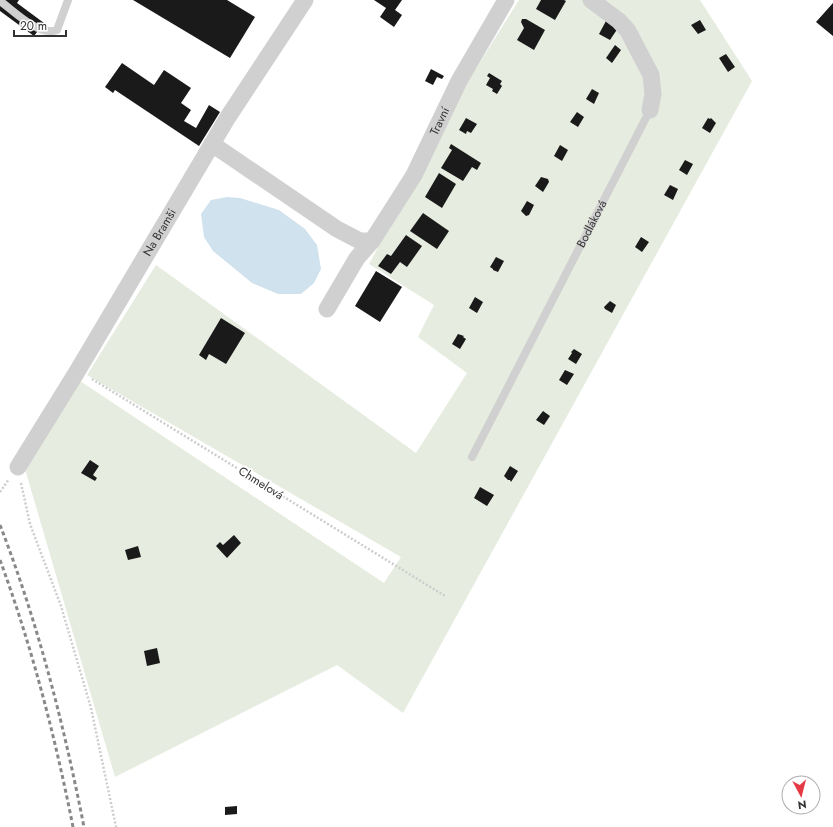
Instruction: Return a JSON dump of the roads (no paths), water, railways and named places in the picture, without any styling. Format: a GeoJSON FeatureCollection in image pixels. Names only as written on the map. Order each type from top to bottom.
{"type":"FeatureCollection","features":[{"type":"Feature","properties":{"kind":"street","name":"Na Bramši"},"geometry":{"type":"LineString","coordinates":[[18,467],[78,370],[212,144],[305,0]]}},
{"type":"Feature","properties":{"kind":"street","name":"Travní"},"geometry":{"type":"LineString","coordinates":[[327,309],[356,258],[372,240],[414,175],[458,81],[506,0]]}},
{"type":"Feature","properties":{"kind":"street","name":"Bodláková"},"geometry":{"type":"LineString","coordinates":[[591,0],[619,21],[628,31],[651,75],[653,83],[650,110]]}},
{"type":"Feature","properties":{"kind":"street"},"geometry":{"type":"LineString","coordinates":[[212,144],[337,229],[360,241],[372,240]]}},
{"type":"Feature","properties":{"kind":"lane"},"geometry":{"type":"LineString","coordinates":[[0,1],[39,30],[50,33],[57,30],[68,0]]}},
{"type":"Feature","properties":{"kind":"lane","name":"Bodláková"},"geometry":{"type":"LineString","coordinates":[[472,457],[650,110]]}},
{"type":"Feature","properties":{"kind":"water"},"geometry":{"type":"Polygon","coordinates":[[[227,197],[240,198],[279,210],[305,229],[317,245],[321,269],[314,283],[301,294],[278,294],[252,283],[213,251],[204,237],[201,214],[211,200],[227,197]]]}},
{"type":"Feature","properties":{"kind":"railway"},"geometry":{"type":"LineString","coordinates":[[0,525],[14,562],[49,674],[68,751],[84,827]]}},
{"type":"Feature","properties":{"kind":"railway"},"geometry":{"type":"LineString","coordinates":[[0,560],[12,593],[42,692],[73,827]]}}]}
